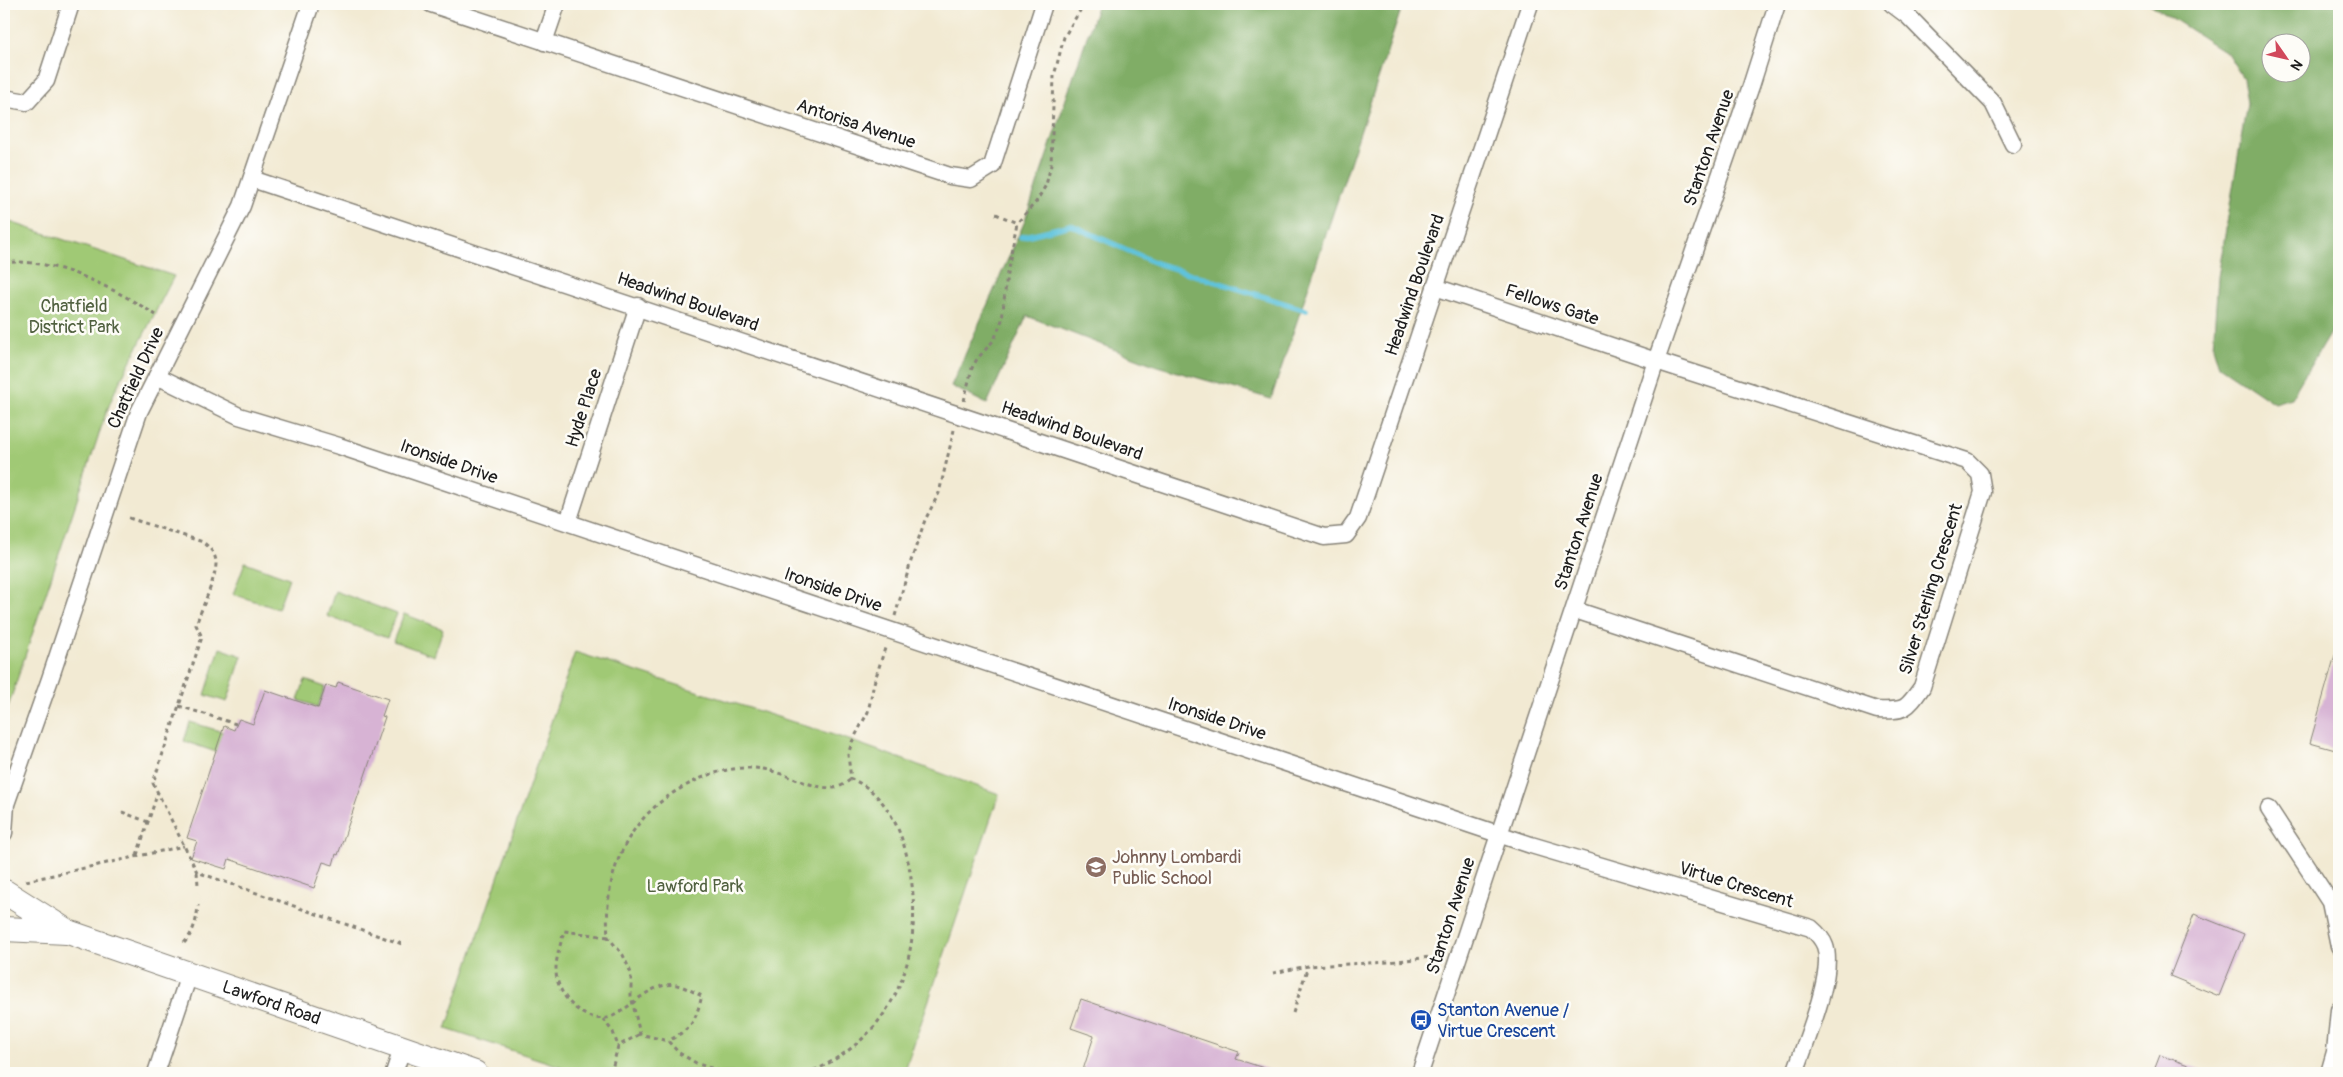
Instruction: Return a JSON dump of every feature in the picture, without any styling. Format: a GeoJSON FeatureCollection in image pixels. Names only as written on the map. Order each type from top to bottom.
{"type":"FeatureCollection","features":[{"type":"Feature","properties":{"kind":"street"},"geometry":{"type":"LineString","coordinates":[[4,98],[26,102],[46,81],[71,4]]}},
{"type":"Feature","properties":{"kind":"street","name":"Chatfield Drive"},"geometry":{"type":"LineString","coordinates":[[4,833],[5,806],[50,679],[139,412],[242,206],[311,4]]}},
{"type":"Feature","properties":{"kind":"street","name":"Antorisa Avenue"},"geometry":{"type":"LineString","coordinates":[[431,4],[950,176],[971,179],[992,166],[1044,4]]}},
{"type":"Feature","properties":{"kind":"street"},"geometry":{"type":"LineString","coordinates":[[544,42],[557,4]]}},
{"type":"Feature","properties":{"kind":"street","name":"Headwind Boulevard"},"geometry":{"type":"LineString","coordinates":[[252,179],[638,306],[1324,537],[1346,535],[1358,518],[1530,4]]}},
{"type":"Feature","properties":{"kind":"street","name":"Stanton Avenue"},"geometry":{"type":"LineString","coordinates":[[1420,1073],[1656,361],[1751,86],[1777,4]]}},
{"type":"Feature","properties":{"kind":"street"},"geometry":{"type":"LineString","coordinates":[[1892,4],[1908,16],[1993,103],[2013,144]]}},
{"type":"Feature","properties":{"kind":"street","name":"Fellows Gate"},"geometry":{"type":"LineString","coordinates":[[1436,287],[1656,361]]}},
{"type":"Feature","properties":{"kind":"street","name":"Hyde Place"},"geometry":{"type":"LineString","coordinates":[[568,522],[638,306]]}},
{"type":"Feature","properties":{"kind":"street","name":"Silver Sterling Crescent"},"geometry":{"type":"LineString","coordinates":[[1575,610],[1877,710],[1900,711],[1911,703],[1922,687],[1983,492],[1980,474],[1967,461],[1656,361]]}},
{"type":"Feature","properties":{"kind":"street","name":"Ironside Drive"},"geometry":{"type":"LineString","coordinates":[[157,376],[239,416],[339,446],[1500,834]]}},
{"type":"Feature","properties":{"kind":"street"},"geometry":{"type":"LineString","coordinates":[[2269,809],[2330,902],[2339,946]]}},
{"type":"Feature","properties":{"kind":"street","name":"Virtue Crescent"},"geometry":{"type":"LineString","coordinates":[[1500,834],[1811,928],[1816,932],[1826,947],[1828,971],[1795,1073]]}},
{"type":"Feature","properties":{"kind":"street","name":"Lawford Road"},"geometry":{"type":"LineString","coordinates":[[9,893],[68,932],[475,1073]]}},
{"type":"Feature","properties":{"kind":"street","name":"Lawford Road"},"geometry":{"type":"LineString","coordinates":[[4,929],[68,932]]}},
{"type":"Feature","properties":{"kind":"street"},"geometry":{"type":"LineString","coordinates":[[156,1073],[189,975]]}},
{"type":"Feature","properties":{"kind":"street"},"geometry":{"type":"LineString","coordinates":[[2329,1073],[2335,1052],[2339,1010]]}},
{"type":"Feature","properties":{"kind":"street"},"geometry":{"type":"LineString","coordinates":[[394,1073],[402,1049]]}},
{"type":"Feature","properties":{"kind":"path"},"geometry":{"type":"LineString","coordinates":[[966,394],[976,358],[994,340],[1002,320],[1007,273],[1017,223],[1036,202],[1046,185],[1051,165],[1054,76],[1064,37],[1084,4]]}},
{"type":"Feature","properties":{"kind":"path"},"geometry":{"type":"LineString","coordinates":[[996,214],[1017,223]]}},
{"type":"Feature","properties":{"kind":"path"},"geometry":{"type":"LineString","coordinates":[[4,263],[28,262],[62,270],[109,289],[156,315]]}},
{"type":"Feature","properties":{"kind":"path"},"geometry":{"type":"LineString","coordinates":[[896,613],[922,528],[939,493],[948,464],[952,435]]}},
{"type":"Feature","properties":{"kind":"path"},"geometry":{"type":"LineString","coordinates":[[130,518],[202,542],[211,549],[216,560],[214,572],[196,625],[202,637],[153,783],[197,872],[198,885]]}},
{"type":"Feature","properties":{"kind":"path"},"geometry":{"type":"LineString","coordinates":[[851,779],[848,755],[852,742],[868,712],[874,683],[884,652]]}},
{"type":"Feature","properties":{"kind":"path"},"geometry":{"type":"LineString","coordinates":[[179,706],[236,724]]}},
{"type":"Feature","properties":{"kind":"path"},"geometry":{"type":"LineString","coordinates":[[640,1034],[630,996],[631,973],[623,955],[608,937],[612,876],[621,852],[639,822],[656,804],[675,791],[704,776],[735,769],[754,768],[778,772],[831,788],[843,786],[851,779]]}},
{"type":"Feature","properties":{"kind":"path"},"geometry":{"type":"LineString","coordinates":[[806,1073],[827,1065],[861,1041],[877,1024],[905,971],[911,949],[914,925],[912,875],[902,837],[881,799],[865,785],[851,779]]}},
{"type":"Feature","properties":{"kind":"path"},"geometry":{"type":"LineString","coordinates":[[137,856],[158,792]]}},
{"type":"Feature","properties":{"kind":"path"},"geometry":{"type":"LineString","coordinates":[[122,812],[148,822]]}},
{"type":"Feature","properties":{"kind":"path"},"geometry":{"type":"LineString","coordinates":[[9,893],[137,856],[184,846]]}},
{"type":"Feature","properties":{"kind":"path"},"geometry":{"type":"LineString","coordinates":[[197,872],[402,944]]}},
{"type":"Feature","properties":{"kind":"path"},"geometry":{"type":"LineString","coordinates":[[184,943],[190,936],[197,918],[198,905]]}},
{"type":"Feature","properties":{"kind":"path"},"geometry":{"type":"LineString","coordinates":[[608,937],[564,931],[556,970],[562,990],[573,1005],[588,1017],[603,1019],[633,1005],[648,992],[666,985],[676,985],[702,996],[695,1019],[688,1029],[668,1041]]}},
{"type":"Feature","properties":{"kind":"path"},"geometry":{"type":"LineString","coordinates":[[1273,973],[1308,966],[1389,962],[1430,957]]}},
{"type":"Feature","properties":{"kind":"path"},"geometry":{"type":"LineString","coordinates":[[1293,1013],[1308,966]]}},
{"type":"Feature","properties":{"kind":"path"},"geometry":{"type":"LineString","coordinates":[[603,1019],[613,1032],[618,1046],[611,1073]]}},
{"type":"Feature","properties":{"kind":"path"},"geometry":{"type":"LineString","coordinates":[[618,1046],[640,1034],[668,1041],[679,1053],[698,1064],[726,1073]]}},
{"type":"Feature","properties":{"kind":"green space"},"geometry":{"type":"Polygon","coordinates":[[[1098,4],[1403,4],[1271,399],[1157,366],[1027,316],[987,404],[951,386],[1024,223],[1098,4]]]}},
{"type":"Feature","properties":{"kind":"green space"},"geometry":{"type":"Polygon","coordinates":[[[2150,4],[2339,4],[2339,318],[2291,398],[2274,403],[2219,366],[2213,347],[2218,277],[2247,103],[2243,78],[2227,53],[2150,4]]]}},
{"type":"Feature","properties":{"kind":"green space","name":"Chatfield District Park"},"geometry":{"type":"Polygon","coordinates":[[[4,220],[174,276],[115,391],[106,413],[4,719],[4,220]]]}},
{"type":"Feature","properties":{"kind":"green space"},"geometry":{"type":"Polygon","coordinates":[[[245,562],[289,578],[278,609],[233,594],[245,562]]]}},
{"type":"Feature","properties":{"kind":"green space"},"geometry":{"type":"Polygon","coordinates":[[[335,591],[397,614],[387,638],[327,616],[335,591]]]}},
{"type":"Feature","properties":{"kind":"green space"},"geometry":{"type":"Polygon","coordinates":[[[404,614],[443,629],[434,656],[393,641],[404,614]]]}},
{"type":"Feature","properties":{"kind":"green space"},"geometry":{"type":"Polygon","coordinates":[[[220,648],[242,656],[227,702],[205,695],[220,648]]]}},
{"type":"Feature","properties":{"kind":"green space","name":"Lawford Park"},"geometry":{"type":"Polygon","coordinates":[[[575,652],[846,739],[999,794],[904,1073],[581,1073],[446,1029],[575,652]]]}},
{"type":"Feature","properties":{"kind":"green space"},"geometry":{"type":"Polygon","coordinates":[[[305,680],[325,687],[318,707],[298,700],[305,680]]]}},
{"type":"Feature","properties":{"kind":"green space"},"geometry":{"type":"Polygon","coordinates":[[[190,722],[223,732],[216,752],[184,741],[190,722]]]}},
{"type":"Feature","properties":{"kind":"building"},"geometry":{"type":"Polygon","coordinates":[[[2335,655],[2339,656],[2339,751],[2310,743],[2335,655]]]}},
{"type":"Feature","properties":{"kind":"building"},"geometry":{"type":"Polygon","coordinates":[[[338,682],[388,699],[382,716],[385,717],[338,855],[336,854],[333,865],[323,862],[314,888],[229,859],[226,869],[191,858],[197,841],[187,838],[224,726],[234,730],[239,719],[253,724],[265,690],[318,708],[326,685],[336,688],[338,682]]]}},
{"type":"Feature","properties":{"kind":"building"},"geometry":{"type":"Polygon","coordinates":[[[2194,914],[2244,934],[2219,996],[2170,976],[2194,914]]]}},
{"type":"Feature","properties":{"kind":"building"},"geometry":{"type":"Polygon","coordinates":[[[1081,999],[1239,1052],[1236,1059],[1270,1070],[1269,1073],[1082,1073],[1094,1036],[1071,1028],[1081,999]]]}},
{"type":"Feature","properties":{"kind":"building"},"geometry":{"type":"Polygon","coordinates":[[[2160,1055],[2205,1071],[2205,1073],[2153,1073],[2160,1055]]]}},
{"type":"Feature","properties":{"kind":"waterway"},"geometry":{"type":"LineString","coordinates":[[1021,237],[1071,225],[1156,263],[1306,310]]}},
{"type":"Feature","properties":{"kind":"place","name":"Johnny Lombardi Public School"},"geometry":{"type":"Point","coordinates":[1096,867]}},
{"type":"Feature","properties":{"kind":"place","name":"Stanton Avenue / Virtue Crescent"},"geometry":{"type":"Point","coordinates":[1421,1020]}}]}
